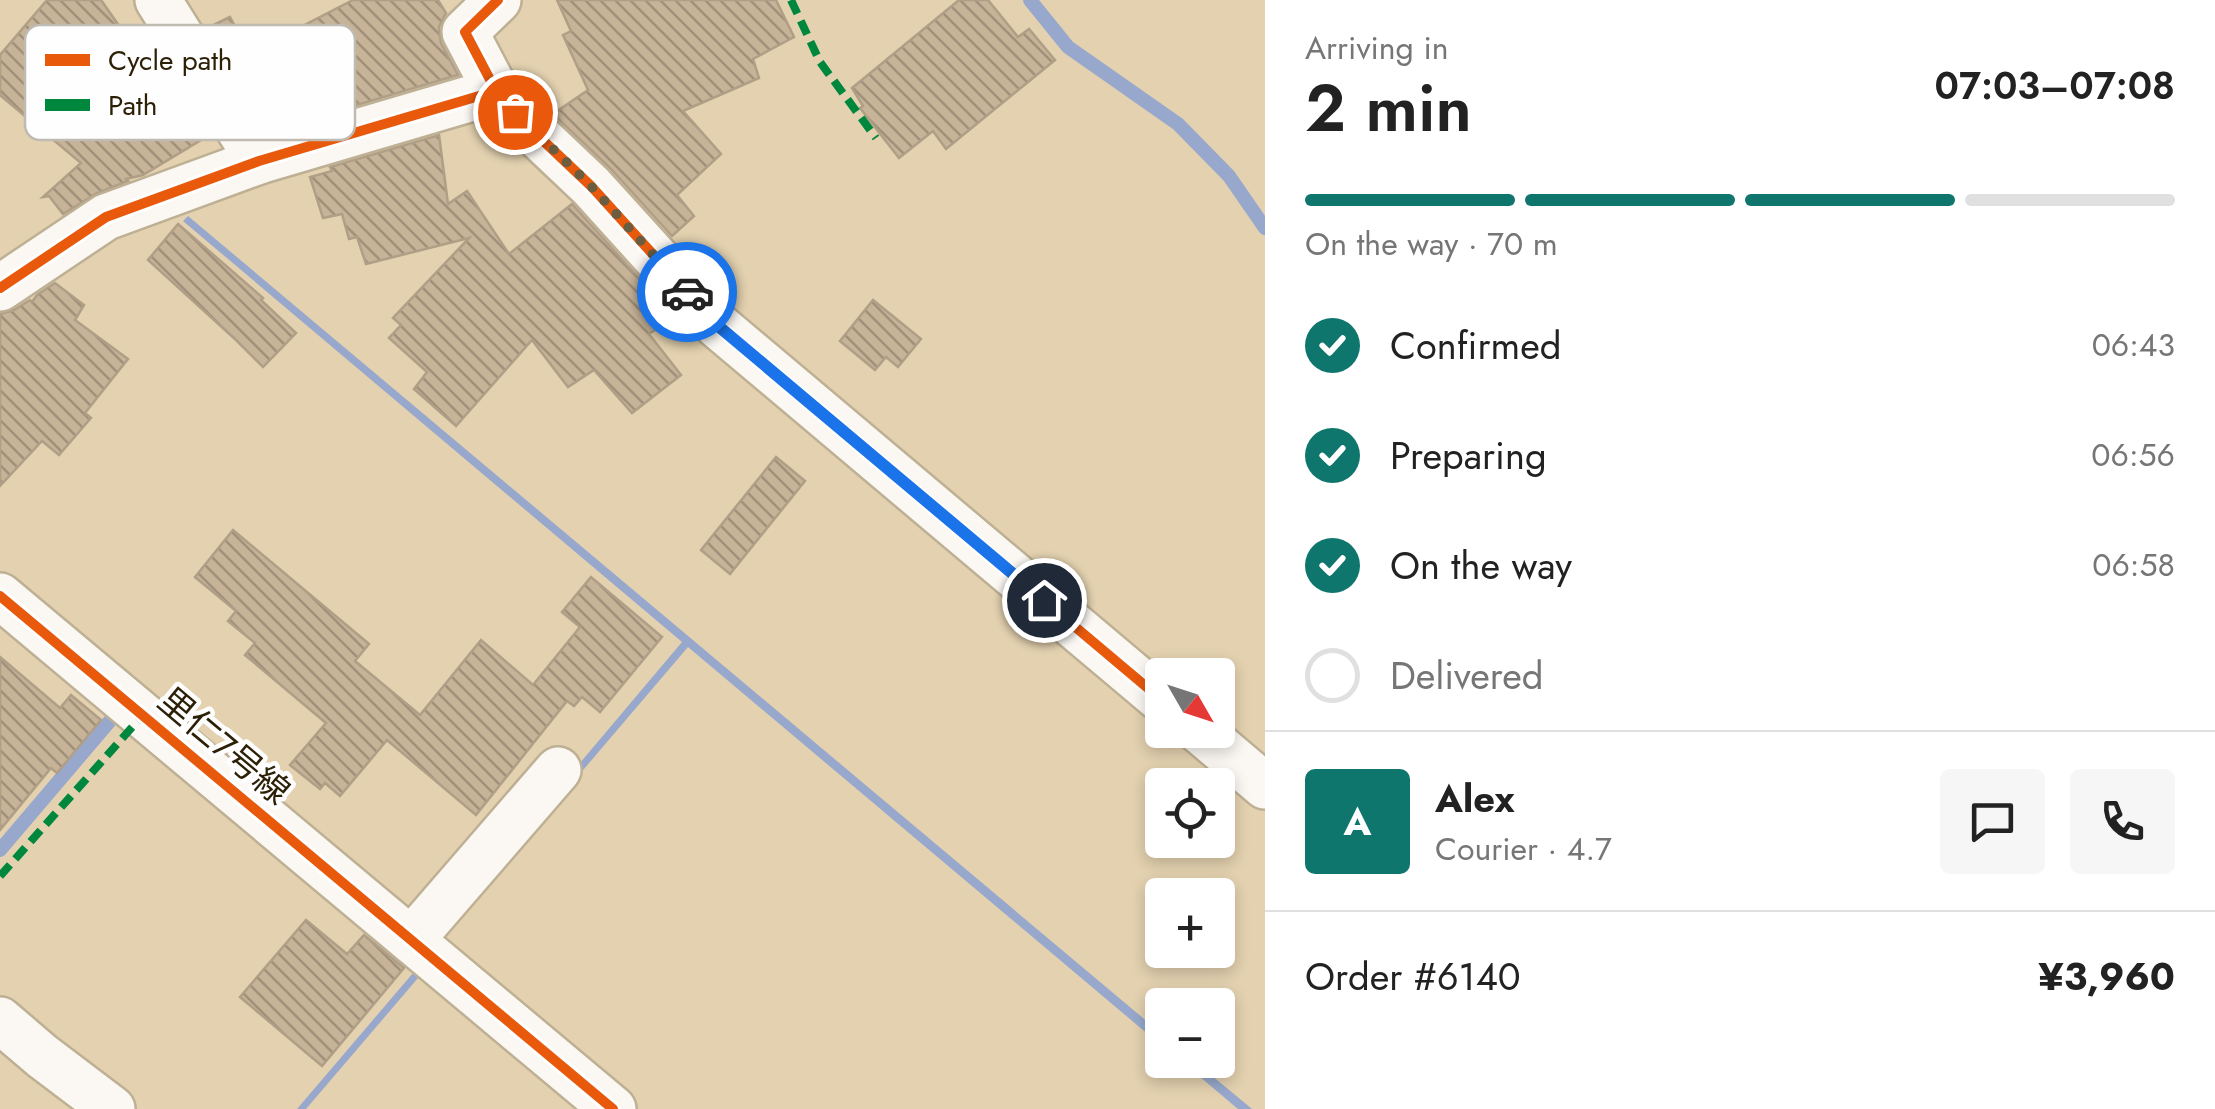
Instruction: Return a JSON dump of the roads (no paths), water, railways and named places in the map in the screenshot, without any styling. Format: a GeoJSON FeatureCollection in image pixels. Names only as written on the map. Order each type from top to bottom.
{"type":"FeatureCollection","features":[{"type":"Feature","properties":{"kind":"street"},"geometry":{"type":"LineString","coordinates":[[158,0],[174,25]]}},
{"type":"Feature","properties":{"kind":"street"},"geometry":{"type":"LineString","coordinates":[[498,0],[454,16],[496,91],[534,132],[591,186],[717,325],[1145,686]]}},
{"type":"Feature","properties":{"kind":"street"},"geometry":{"type":"LineString","coordinates":[[355,133],[496,91]]}},
{"type":"Feature","properties":{"kind":"street"},"geometry":{"type":"LineString","coordinates":[[247,140],[260,161]]}},
{"type":"Feature","properties":{"kind":"street"},"geometry":{"type":"LineString","coordinates":[[0,288],[106,216],[331,140]]}},
{"type":"Feature","properties":{"kind":"street","name":"里仁7号線"},"geometry":{"type":"LineString","coordinates":[[0,596],[613,1109]]}},
{"type":"Feature","properties":{"kind":"street"},"geometry":{"type":"LineString","coordinates":[[1220,748],[1265,786]]}},
{"type":"Feature","properties":{"kind":"street"},"geometry":{"type":"LineString","coordinates":[[411,940],[558,770]]}},
{"type":"Feature","properties":{"kind":"street"},"geometry":{"type":"LineString","coordinates":[[0,1020],[112,1109]]}},
{"type":"Feature","properties":{"kind":"water"},"geometry":{"type":"Polygon","coordinates":[[[188,216],[1145,1020],[1145,1032],[688,647],[439,939],[434,936],[682,642],[183,221],[188,216]]]}},
{"type":"Feature","properties":{"kind":"water"},"geometry":{"type":"Polygon","coordinates":[[[741,314],[1150,658],[1145,661],[737,320],[741,314]]]}},
{"type":"Feature","properties":{"kind":"water"},"geometry":{"type":"Polygon","coordinates":[[[419,966],[424,971],[306,1109],[297,1109],[419,966]]]}},
{"type":"Feature","properties":{"kind":"water"},"geometry":{"type":"Polygon","coordinates":[[[1201,1078],[1215,1078],[1252,1109],[1238,1109],[1201,1078]]]}},
{"type":"Feature","properties":{"kind":"waterway"},"geometry":{"type":"LineString","coordinates":[[1030,0],[1068,47],[1178,124],[1229,176],[1265,228]]}},
{"type":"Feature","properties":{"kind":"waterway"},"geometry":{"type":"LineString","coordinates":[[0,850],[120,709]]}}]}
